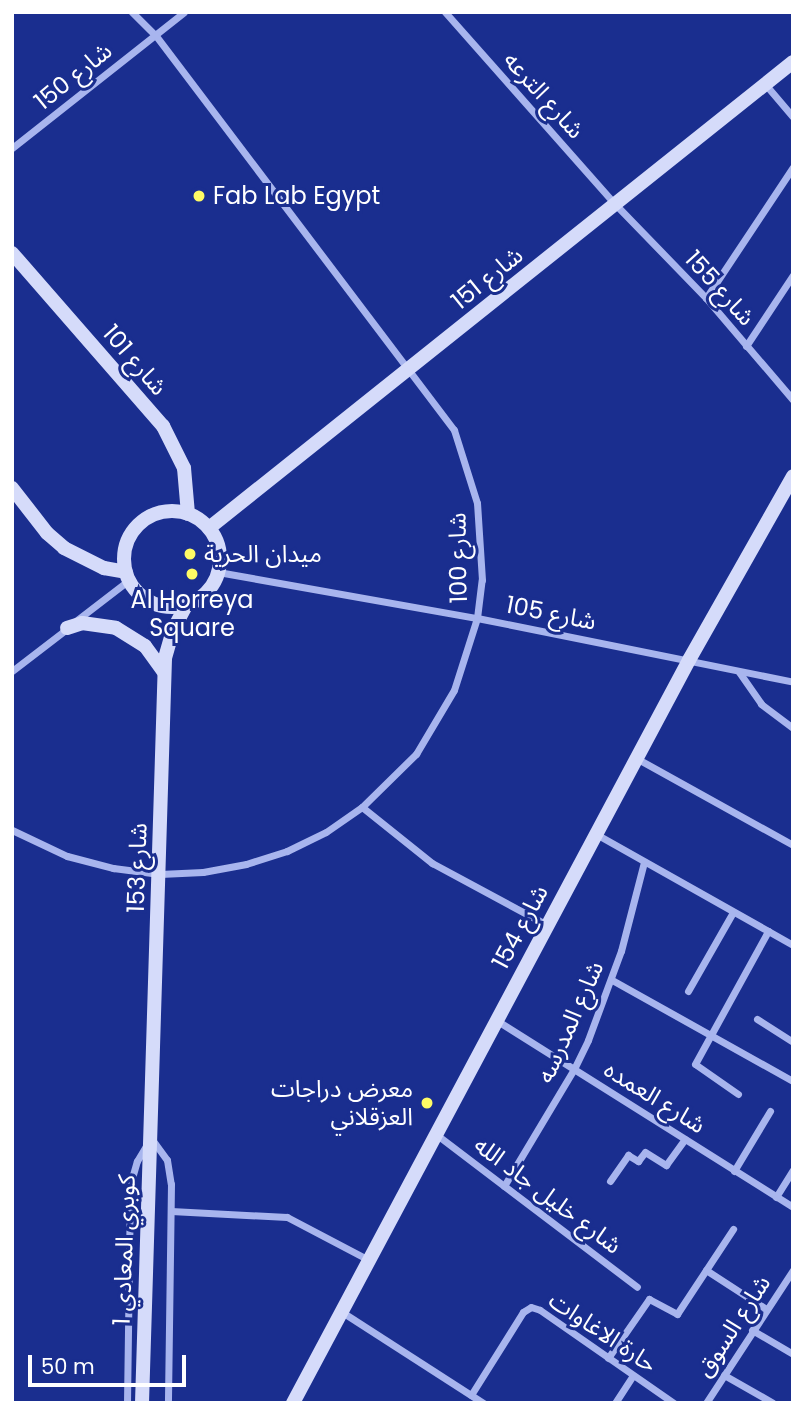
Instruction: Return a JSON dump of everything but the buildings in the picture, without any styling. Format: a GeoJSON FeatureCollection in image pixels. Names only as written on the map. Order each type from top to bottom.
{"type":"FeatureCollection","features":[{"type":"Feature","properties":{"kind":"street","name":"شارع 100"},"geometry":{"type":"LineString","coordinates":[[12,830],[67,856],[113,868],[160,874],[203,872],[246,864],[287,851],[326,832],[362,807],[391,782],[437,723],[468,654],[477,618],[482,580],[482,541],[468,466],[454,430],[155,35],[132,12]]}},
{"type":"Feature","properties":{"kind":"street","name":"شارع 150"},"geometry":{"type":"LineString","coordinates":[[12,155],[16,146],[184,12]]}},
{"type":"Feature","properties":{"kind":"street","name":"شارع الترعه"},"geometry":{"type":"LineString","coordinates":[[444,12],[615,204]]}},
{"type":"Feature","properties":{"kind":"street","name":"شارع 151"},"geometry":{"type":"LineString","coordinates":[[209,528],[793,62]]}},
{"type":"Feature","properties":{"kind":"street"},"geometry":{"type":"LineString","coordinates":[[765,84],[793,117]]}},
{"type":"Feature","properties":{"kind":"street"},"geometry":{"type":"LineString","coordinates":[[706,298],[793,167]]}},
{"type":"Feature","properties":{"kind":"street","name":"شارع 155"},"geometry":{"type":"LineString","coordinates":[[615,204],[706,298],[792,396]]}},
{"type":"Feature","properties":{"kind":"street","name":"شارع 101"},"geometry":{"type":"LineString","coordinates":[[12,253],[163,426],[184,468],[188,514]]}},
{"type":"Feature","properties":{"kind":"street"},"geometry":{"type":"LineString","coordinates":[[746,346],[793,275]]}},
{"type":"Feature","properties":{"kind":"street","name":"شارع 154"},"geometry":{"type":"LineString","coordinates":[[293,1403],[636,758],[793,476]]}},
{"type":"Feature","properties":{"kind":"street"},"geometry":{"type":"LineString","coordinates":[[12,488],[47,533],[64,548],[83,559],[127,576],[143,598],[165,607],[187,604],[207,592],[218,572],[219,549],[209,528],[188,514],[166,512],[145,519],[127,543],[127,576],[12,671]]}},
{"type":"Feature","properties":{"kind":"street","name":"شارع 105"},"geometry":{"type":"LineString","coordinates":[[218,572],[477,618],[793,682]]}},
{"type":"Feature","properties":{"kind":"street","name":"شارع 153"},"geometry":{"type":"LineString","coordinates":[[127,1403],[130,1185],[137,1161],[150,1139],[165,673],[168,643],[187,604]]}},
{"type":"Feature","properties":{"kind":"street"},"geometry":{"type":"LineString","coordinates":[[67,628],[82,623],[116,628],[145,646],[165,673]]}},
{"type":"Feature","properties":{"kind":"street"},"geometry":{"type":"LineString","coordinates":[[738,671],[761,704],[793,728]]}},
{"type":"Feature","properties":{"kind":"street"},"geometry":{"type":"LineString","coordinates":[[636,758],[793,845]]}},
{"type":"Feature","properties":{"kind":"street"},"geometry":{"type":"LineString","coordinates":[[362,807],[432,863],[547,925]]}},
{"type":"Feature","properties":{"kind":"street"},"geometry":{"type":"LineString","coordinates":[[596,834],[793,945]]}},
{"type":"Feature","properties":{"kind":"street","name":"شارع المدرسه"},"geometry":{"type":"LineString","coordinates":[[504,1186],[574,1069],[612,980],[644,862]]}},
{"type":"Feature","properties":{"kind":"street"},"geometry":{"type":"LineString","coordinates":[[688,991],[733,912]]}},
{"type":"Feature","properties":{"kind":"street"},"geometry":{"type":"LineString","coordinates":[[737,1094],[695,1066],[768,932]]}},
{"type":"Feature","properties":{"kind":"street"},"geometry":{"type":"LineString","coordinates":[[612,980],[793,1081]]}},
{"type":"Feature","properties":{"kind":"street"},"geometry":{"type":"LineString","coordinates":[[757,1019],[793,1042]]}},
{"type":"Feature","properties":{"kind":"street","name":"شارع العمده"},"geometry":{"type":"LineString","coordinates":[[496,1020],[793,1208]]}},
{"type":"Feature","properties":{"kind":"street"},"geometry":{"type":"LineString","coordinates":[[734,1171],[770,1111]]}},
{"type":"Feature","properties":{"kind":"street","name":"شارع خليل جاد الله"},"geometry":{"type":"LineString","coordinates":[[436,1134],[637,1287]]}},
{"type":"Feature","properties":{"kind":"street"},"geometry":{"type":"LineString","coordinates":[[150,1139],[167,1160],[170,1172],[168,1403]]}},
{"type":"Feature","properties":{"kind":"street","name":"كوبري المعادي 1"},"geometry":{"type":"LineString","coordinates":[[142,1403],[150,1139]]}},
{"type":"Feature","properties":{"kind":"street"},"geometry":{"type":"LineString","coordinates":[[610,1181],[628,1155],[638,1161],[645,1152],[666,1165],[685,1139]]}},
{"type":"Feature","properties":{"kind":"street"},"geometry":{"type":"LineString","coordinates":[[776,1197],[793,1170]]}},
{"type":"Feature","properties":{"kind":"street"},"geometry":{"type":"LineString","coordinates":[[171,1211],[287,1217],[369,1260]]}},
{"type":"Feature","properties":{"kind":"street"},"geometry":{"type":"LineString","coordinates":[[608,1358],[649,1299],[674,1315],[733,1229]]}},
{"type":"Feature","properties":{"kind":"street"},"geometry":{"type":"LineString","coordinates":[[706,1270],[766,1309]]}},
{"type":"Feature","properties":{"kind":"street","name":"شارع السوق"},"geometry":{"type":"LineString","coordinates":[[706,1403],[793,1270]]}},
{"type":"Feature","properties":{"kind":"street","name":"حارة الاغاوات"},"geometry":{"type":"LineString","coordinates":[[471,1395],[523,1312],[531,1307],[540,1310],[674,1403]]}},
{"type":"Feature","properties":{"kind":"street"},"geometry":{"type":"LineString","coordinates":[[341,1311],[483,1403]]}},
{"type":"Feature","properties":{"kind":"street"},"geometry":{"type":"LineString","coordinates":[[752,1330],[793,1354]]}},
{"type":"Feature","properties":{"kind":"street"},"geometry":{"type":"LineString","coordinates":[[615,1403],[634,1375]]}},
{"type":"Feature","properties":{"kind":"street"},"geometry":{"type":"LineString","coordinates":[[724,1375],[773,1403]]}},
{"type":"Feature","properties":{"kind":"place","name":"Fab Lab Egypt"},"geometry":{"type":"Point","coordinates":[199,196]}},
{"type":"Feature","properties":{"kind":"place","name":"ميدان الحرية"},"geometry":{"type":"Point","coordinates":[190,554]}},
{"type":"Feature","properties":{"kind":"place","name":"Al Horreya Square"},"geometry":{"type":"Point","coordinates":[192,574]}},
{"type":"Feature","properties":{"kind":"place","name":"معرض دراجات العزقلاني"},"geometry":{"type":"Point","coordinates":[427,1103]}}]}
